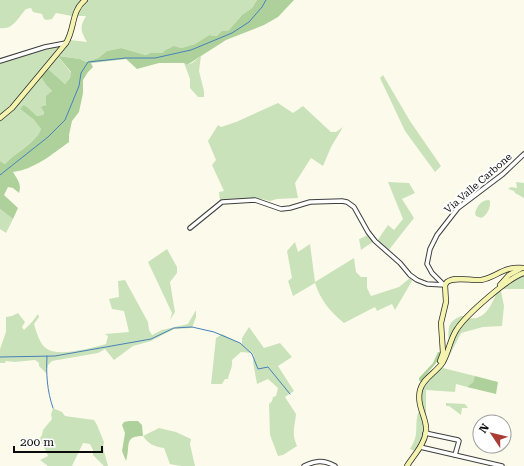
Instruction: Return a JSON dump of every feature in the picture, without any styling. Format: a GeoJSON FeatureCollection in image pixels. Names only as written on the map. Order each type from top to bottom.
{"type":"FeatureCollection","features":[{"type":"Feature","properties":{"kind":"street"},"geometry":{"type":"LineString","coordinates":[[0,118],[12,108],[66,43],[75,12],[85,0]]}},
{"type":"Feature","properties":{"kind":"street"},"geometry":{"type":"LineString","coordinates":[[0,62],[45,47],[66,43]]}},
{"type":"Feature","properties":{"kind":"street","name":"Via Valle Carbone"},"geometry":{"type":"LineString","coordinates":[[445,285],[432,273],[427,264],[430,249],[437,235],[458,208],[503,174],[524,154]]}},
{"type":"Feature","properties":{"kind":"street"},"geometry":{"type":"LineString","coordinates":[[190,228],[222,202],[255,200],[281,209],[310,202],[348,202],[354,207],[371,236],[400,263],[410,275],[426,284],[445,285]]}},
{"type":"Feature","properties":{"kind":"street"},"geometry":{"type":"LineString","coordinates":[[407,466],[420,447],[426,433],[425,421],[420,408],[420,388],[443,362],[455,332],[461,323],[513,274],[507,271]]}},
{"type":"Feature","properties":{"kind":"street"},"geometry":{"type":"LineString","coordinates":[[498,289],[506,276],[507,271]]}},
{"type":"Feature","properties":{"kind":"street"},"geometry":{"type":"LineString","coordinates":[[425,381],[426,377],[440,361],[443,353],[442,315],[446,297],[445,285],[449,280],[481,280],[507,271],[523,271]]}},
{"type":"Feature","properties":{"kind":"street"},"geometry":{"type":"LineString","coordinates":[[508,280],[523,271]]}},
{"type":"Feature","properties":{"kind":"street"},"geometry":{"type":"LineString","coordinates":[[426,433],[458,440],[455,455]]}},
{"type":"Feature","properties":{"kind":"street"},"geometry":{"type":"LineString","coordinates":[[420,447],[502,466]]}},
{"type":"Feature","properties":{"kind":"street"},"geometry":{"type":"LineString","coordinates":[[304,466],[320,460],[334,466]]}},
{"type":"Feature","properties":{"kind":"green space"},"geometry":{"type":"Polygon","coordinates":[[[0,0],[81,0],[74,9],[72,16],[56,13],[52,19],[47,20],[44,19],[42,14],[33,12],[31,8],[26,9],[12,25],[5,28],[0,28],[0,0]]]}},
{"type":"Feature","properties":{"kind":"green space"},"geometry":{"type":"Polygon","coordinates":[[[88,0],[257,0],[252,8],[242,15],[228,31],[217,36],[209,35],[195,44],[181,48],[174,47],[163,53],[150,53],[146,55],[121,48],[107,51],[98,58],[86,62],[80,59],[58,56],[71,73],[70,78],[65,84],[47,68],[70,40],[87,42],[83,35],[82,29],[82,24],[86,16],[75,16],[88,0]]]}},
{"type":"Feature","properties":{"kind":"green space"},"geometry":{"type":"Polygon","coordinates":[[[257,0],[294,0],[278,17],[264,25],[226,40],[187,65],[184,63],[159,63],[137,69],[126,59],[91,63],[93,67],[83,80],[83,93],[79,112],[72,121],[69,142],[36,165],[13,172],[19,184],[19,193],[13,188],[8,187],[4,195],[18,208],[13,219],[0,209],[0,161],[5,164],[30,144],[41,129],[33,119],[20,109],[23,105],[37,116],[43,115],[44,112],[41,107],[46,105],[46,96],[52,91],[40,76],[47,68],[65,84],[70,78],[71,72],[58,56],[80,59],[86,62],[98,58],[107,51],[121,48],[146,55],[150,53],[163,53],[174,46],[181,48],[195,44],[209,35],[217,36],[222,31],[228,31],[242,15],[252,8],[257,0]]]}},
{"type":"Feature","properties":{"kind":"green space"},"geometry":{"type":"Polygon","coordinates":[[[58,45],[60,46],[58,50],[16,100],[0,115],[0,63],[58,45]]]}},
{"type":"Feature","properties":{"kind":"green space"},"geometry":{"type":"Polygon","coordinates":[[[201,56],[199,71],[204,97],[198,97],[190,88],[190,79],[184,63],[187,65],[192,63],[201,56]]]}},
{"type":"Feature","properties":{"kind":"green space"},"geometry":{"type":"Polygon","coordinates":[[[383,75],[410,121],[441,166],[435,172],[405,131],[380,78],[383,75]]]}},
{"type":"Feature","properties":{"kind":"green space"},"geometry":{"type":"Polygon","coordinates":[[[40,76],[52,91],[47,99],[43,115],[37,116],[23,105],[20,109],[33,119],[41,129],[30,144],[5,164],[0,161],[0,121],[18,104],[40,76]]]}},
{"type":"Feature","properties":{"kind":"green space"},"geometry":{"type":"Polygon","coordinates":[[[278,103],[293,113],[303,106],[331,132],[336,132],[343,127],[331,147],[323,166],[311,158],[295,183],[298,198],[277,199],[270,201],[262,199],[220,201],[219,192],[224,191],[212,165],[216,160],[208,141],[218,125],[221,127],[236,122],[278,103]]]}},
{"type":"Feature","properties":{"kind":"green space"},"geometry":{"type":"Polygon","coordinates":[[[388,182],[409,183],[415,193],[402,199],[414,218],[388,251],[377,241],[388,225],[394,230],[403,219],[388,182]]]}},
{"type":"Feature","properties":{"kind":"green space"},"geometry":{"type":"Polygon","coordinates":[[[516,182],[524,183],[524,198],[508,189],[511,187],[517,188],[516,182]]]}},
{"type":"Feature","properties":{"kind":"green space"},"geometry":{"type":"Polygon","coordinates":[[[489,200],[490,206],[487,213],[481,218],[476,216],[475,213],[480,204],[489,200]]]}},
{"type":"Feature","properties":{"kind":"green space"},"geometry":{"type":"Polygon","coordinates":[[[0,209],[13,219],[6,233],[0,229],[0,209]]]}},
{"type":"Feature","properties":{"kind":"green space"},"geometry":{"type":"Polygon","coordinates":[[[368,235],[374,241],[361,250],[359,239],[368,235]]]}},
{"type":"Feature","properties":{"kind":"green space"},"geometry":{"type":"Polygon","coordinates":[[[295,242],[298,252],[310,244],[315,282],[354,258],[356,272],[361,277],[367,277],[367,288],[371,296],[399,287],[410,278],[412,281],[395,310],[392,304],[377,311],[375,307],[344,323],[326,305],[315,283],[293,296],[288,281],[292,278],[287,251],[295,242]]]}},
{"type":"Feature","properties":{"kind":"green space"},"geometry":{"type":"Polygon","coordinates":[[[167,249],[177,267],[177,273],[170,282],[175,312],[170,320],[172,313],[148,262],[167,249]]]}},
{"type":"Feature","properties":{"kind":"green space"},"geometry":{"type":"Polygon","coordinates":[[[524,275],[524,289],[501,289],[515,278],[524,275]]]}},
{"type":"Feature","properties":{"kind":"green space"},"geometry":{"type":"Polygon","coordinates":[[[125,280],[148,322],[149,330],[152,335],[162,330],[188,324],[196,310],[196,317],[192,328],[174,329],[151,341],[133,346],[114,360],[105,349],[98,353],[52,361],[48,365],[46,373],[35,360],[15,362],[6,361],[5,363],[0,363],[0,349],[6,332],[6,317],[18,313],[25,322],[22,327],[24,330],[38,314],[39,317],[34,324],[37,334],[45,347],[53,351],[67,352],[92,348],[106,344],[108,336],[105,334],[129,332],[124,311],[112,309],[109,299],[119,297],[118,281],[125,280]]]}},
{"type":"Feature","properties":{"kind":"green space"},"geometry":{"type":"Polygon","coordinates":[[[501,291],[504,306],[502,326],[483,327],[461,333],[443,368],[475,376],[473,382],[467,387],[456,384],[455,392],[426,390],[426,434],[415,451],[410,449],[416,436],[417,417],[422,403],[422,390],[424,386],[442,366],[456,335],[464,323],[469,318],[479,317],[484,314],[493,302],[497,292],[501,291]]]}},
{"type":"Feature","properties":{"kind":"green space"},"geometry":{"type":"Polygon","coordinates":[[[466,316],[449,342],[449,326],[456,318],[466,316]]]}},
{"type":"Feature","properties":{"kind":"green space"},"geometry":{"type":"Polygon","coordinates":[[[249,327],[264,348],[280,343],[292,357],[278,366],[294,391],[285,397],[296,414],[294,434],[297,446],[283,455],[278,456],[270,435],[269,404],[273,397],[276,396],[278,388],[268,379],[257,384],[253,362],[254,356],[252,353],[241,352],[232,360],[228,379],[225,379],[222,384],[211,384],[216,338],[222,334],[242,344],[242,338],[249,327]]]}},
{"type":"Feature","properties":{"kind":"green space"},"geometry":{"type":"Polygon","coordinates":[[[438,352],[442,352],[440,357],[421,383],[419,378],[433,363],[438,352]]]}},
{"type":"Feature","properties":{"kind":"green space"},"geometry":{"type":"Polygon","coordinates":[[[475,376],[498,382],[496,394],[467,387],[473,382],[475,376]]]}},
{"type":"Feature","properties":{"kind":"green space"},"geometry":{"type":"Polygon","coordinates":[[[446,403],[465,404],[468,408],[462,408],[461,415],[449,406],[446,406],[446,403]]]}},
{"type":"Feature","properties":{"kind":"green space"},"geometry":{"type":"Polygon","coordinates":[[[53,408],[62,412],[65,416],[94,420],[104,442],[103,448],[108,466],[104,466],[93,455],[93,450],[90,444],[83,443],[72,466],[48,466],[40,460],[48,456],[40,438],[43,430],[52,419],[51,415],[53,408]]]}},
{"type":"Feature","properties":{"kind":"green space"},"geometry":{"type":"Polygon","coordinates":[[[138,421],[142,425],[143,436],[137,436],[130,440],[126,461],[122,451],[125,433],[122,425],[124,422],[138,421]]]}},
{"type":"Feature","properties":{"kind":"green space"},"geometry":{"type":"Polygon","coordinates":[[[159,428],[176,432],[191,439],[190,444],[195,466],[170,464],[164,448],[152,445],[143,436],[159,428]]]}},
{"type":"Feature","properties":{"kind":"waterway"},"geometry":{"type":"LineString","coordinates":[[0,175],[48,137],[65,120],[79,86],[81,73],[88,62],[126,58],[155,58],[191,50],[232,33],[249,22],[266,0]]}},
{"type":"Feature","properties":{"kind":"waterway"},"geometry":{"type":"LineString","coordinates":[[0,357],[55,356],[151,339],[174,328],[192,327],[214,332],[240,343],[252,354],[258,369],[268,367],[290,394]]}},
{"type":"Feature","properties":{"kind":"waterway"},"geometry":{"type":"LineString","coordinates":[[47,356],[47,382],[53,408]]}}]}
